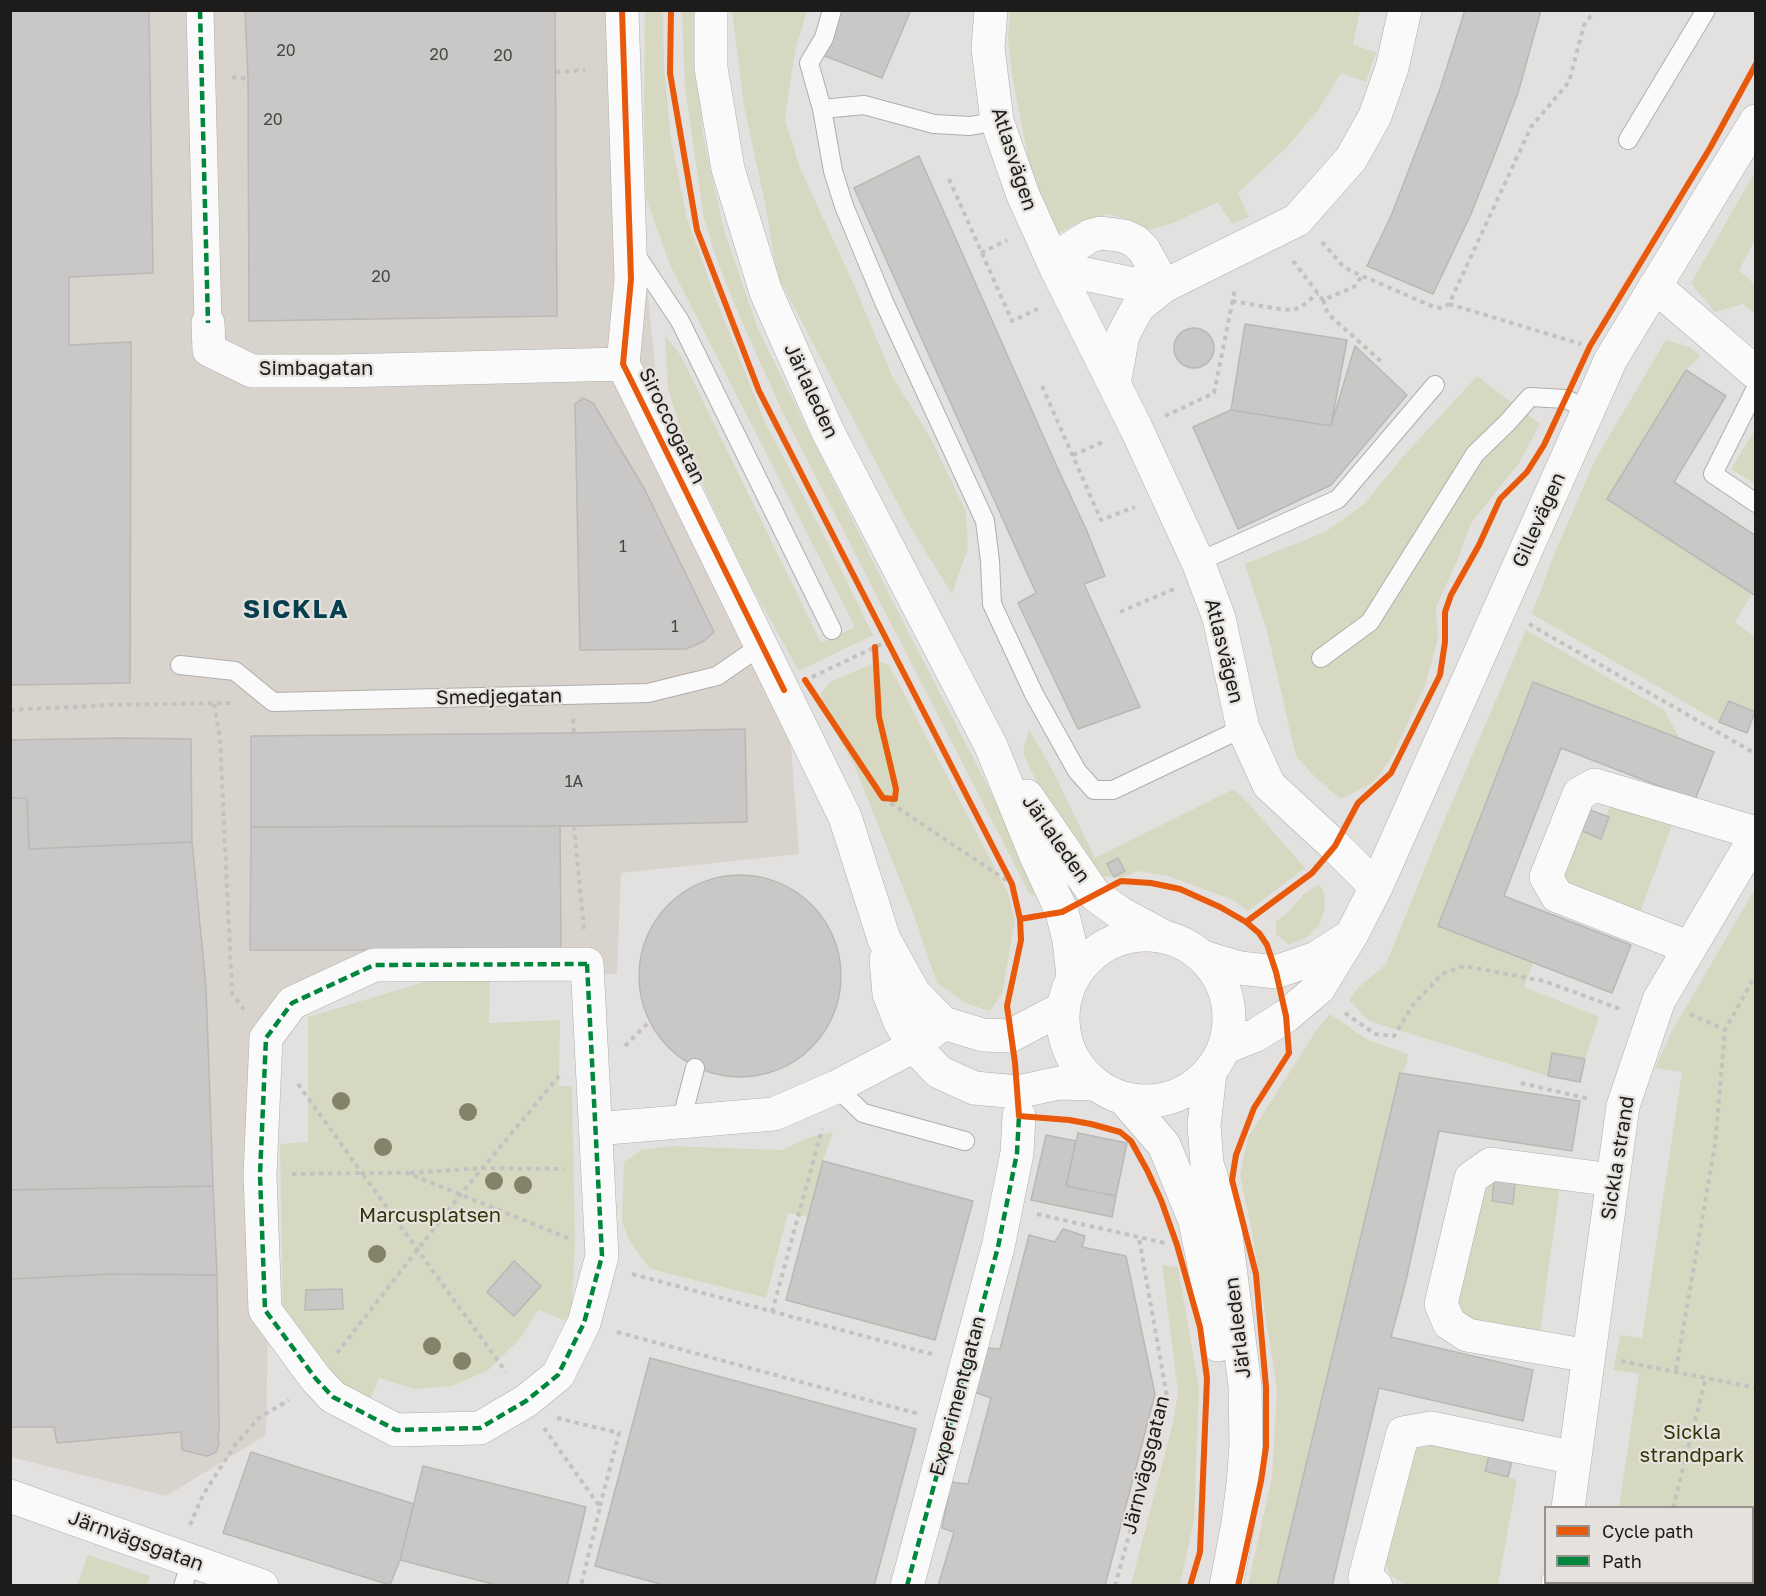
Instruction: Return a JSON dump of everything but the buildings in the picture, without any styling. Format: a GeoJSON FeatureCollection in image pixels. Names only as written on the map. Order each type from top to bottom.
{"type":"FeatureCollection","features":[{"type":"Feature","properties":{"kind":"street","name":"Simbagatan"},"geometry":{"type":"LineString","coordinates":[[200,10],[209,350],[252,370],[338,371],[623,364]]}},
{"type":"Feature","properties":{"kind":"street","name":"Siroccogatan"},"geometry":{"type":"LineString","coordinates":[[622,10],[631,279],[623,364],[845,817],[884,939],[914,993],[943,1023],[983,1035],[1010,1036],[1063,1008]]}},
{"type":"Feature","properties":{"kind":"street","name":"Järlaleden"},"geometry":{"type":"LineString","coordinates":[[711,10],[711,68],[728,169],[766,292],[828,432],[992,746],[1036,856],[1062,912],[1069,940],[1073,976]]}},
{"type":"Feature","properties":{"kind":"street","name":"Atlasvägen"},"geometry":{"type":"LineString","coordinates":[[991,10],[988,48],[997,121],[1023,195],[1054,264],[1114,384],[1198,562],[1219,618],[1243,728],[1269,784],[1376,887]]}},
{"type":"Feature","properties":{"kind":"street"},"geometry":{"type":"LineString","coordinates":[[1114,384],[1123,335],[1138,307],[1164,286],[1297,220],[1351,159],[1375,116],[1392,68],[1405,10]]}},
{"type":"Feature","properties":{"kind":"street","name":"Gillevägen"},"geometry":{"type":"LineString","coordinates":[[1217,1060],[1286,1016],[1319,988],[1353,934],[1611,359],[1755,121]]}},
{"type":"Feature","properties":{"kind":"street"},"geometry":{"type":"LineString","coordinates":[[1054,264],[1090,236],[1101,233],[1124,236],[1144,250],[1164,286]]}},
{"type":"Feature","properties":{"kind":"street"},"geometry":{"type":"LineString","coordinates":[[1054,264],[1128,283],[1164,286]]}},
{"type":"Feature","properties":{"kind":"street"},"geometry":{"type":"LineString","coordinates":[[1655,286],[1755,373]]}},
{"type":"Feature","properties":{"kind":"street","name":"Järlaleden"},"geometry":{"type":"LineString","coordinates":[[992,746],[1095,895],[1120,913],[1164,936]]}},
{"type":"Feature","properties":{"kind":"street"},"geometry":{"type":"LineString","coordinates":[[1690,948],[1557,896],[1546,877],[1579,794],[1595,785],[1755,835]]}},
{"type":"Feature","properties":{"kind":"street","name":"Sickla strand"},"geometry":{"type":"LineString","coordinates":[[1568,1506],[1575,1458],[1605,1358],[1613,1180],[1623,1106],[1659,1000],[1755,835]]}},
{"type":"Feature","properties":{"kind":"street"},"geometry":{"type":"LineString","coordinates":[[1203,957],[1240,968],[1276,972],[1316,958],[1353,934]]}},
{"type":"Feature","properties":{"kind":"street"},"geometry":{"type":"LineString","coordinates":[[1129,936],[1164,936],[1185,944],[1203,957],[1219,976],[1228,999],[1230,1024],[1217,1060],[1186,1092],[1156,1102],[1125,1100],[1094,1084],[1075,1063],[1064,1037],[1063,1008],[1073,976],[1097,950],[1129,936]]}},
{"type":"Feature","properties":{"kind":"street","name":"Siroccogatan"},"geometry":{"type":"LineString","coordinates":[[884,939],[889,994],[900,1022],[914,1046],[939,1072],[974,1088],[1018,1092],[1059,1083],[1094,1084]]}},
{"type":"Feature","properties":{"kind":"street"},"geometry":{"type":"LineString","coordinates":[[587,964],[602,1256],[584,1323],[558,1375],[529,1407],[480,1428],[396,1430],[333,1398],[316,1379],[265,1310],[260,1175],[266,1038],[292,1003],[374,965],[587,964]]}},
{"type":"Feature","properties":{"kind":"street"},"geometry":{"type":"LineString","coordinates":[[595,1129],[774,1114],[836,1087],[914,1046],[943,1023]]}},
{"type":"Feature","properties":{"kind":"street","name":"Järlaleden"},"geometry":{"type":"LineString","coordinates":[[1217,1060],[1204,1125],[1208,1164],[1222,1212],[1245,1386],[1246,1446],[1243,1484],[1226,1586]]}},
{"type":"Feature","properties":{"kind":"street","name":"Järlaleden"},"geometry":{"type":"LineString","coordinates":[[1125,1100],[1164,1145],[1195,1221],[1213,1310],[1224,1396],[1226,1462],[1221,1529],[1207,1586]]}},
{"type":"Feature","properties":{"kind":"street","name":"Experimentgatan"},"geometry":{"type":"LineString","coordinates":[[907,1586],[989,1280],[1017,1153],[1019,1116]]}},
{"type":"Feature","properties":{"kind":"street"},"geometry":{"type":"LineString","coordinates":[[1605,1358],[1467,1335],[1449,1323],[1441,1304],[1471,1178],[1491,1164],[1613,1180]]}},
{"type":"Feature","properties":{"kind":"street"},"geometry":{"type":"LineString","coordinates":[[1376,1586],[1365,1577],[1403,1433],[1431,1428],[1575,1458]]}},
{"type":"Feature","properties":{"kind":"street","name":"Järnvägsgatan"},"geometry":{"type":"LineString","coordinates":[[10,1496],[184,1568],[262,1586]]}},
{"type":"Feature","properties":{"kind":"lane"},"geometry":{"type":"LineString","coordinates":[[832,10],[824,38],[809,63],[822,109],[833,171],[844,206],[884,302],[985,521],[992,604],[1034,694],[1077,771],[1094,790],[1113,790],[1243,728]]}},
{"type":"Feature","properties":{"kind":"lane"},"geometry":{"type":"LineString","coordinates":[[1628,140],[1706,10]]}},
{"type":"Feature","properties":{"kind":"lane"},"geometry":{"type":"LineString","coordinates":[[822,109],[864,105],[934,124],[970,126],[997,121]]}},
{"type":"Feature","properties":{"kind":"lane"},"geometry":{"type":"LineString","coordinates":[[628,243],[680,321],[832,630]]}},
{"type":"Feature","properties":{"kind":"lane"},"geometry":{"type":"LineString","coordinates":[[1198,562],[1338,500],[1436,385]]}},
{"type":"Feature","properties":{"kind":"lane"},"geometry":{"type":"LineString","coordinates":[[1755,388],[1713,474],[1755,503]]}},
{"type":"Feature","properties":{"kind":"lane"},"geometry":{"type":"LineString","coordinates":[[1321,657],[1370,621],[1474,454],[1508,423],[1530,397],[1566,399],[1588,410]]}},
{"type":"Feature","properties":{"kind":"lane","name":"Smedjegatan"},"geometry":{"type":"LineString","coordinates":[[273,702],[648,693],[717,676],[762,645]]}},
{"type":"Feature","properties":{"kind":"lane"},"geometry":{"type":"LineString","coordinates":[[180,665],[235,671],[273,702]]}},
{"type":"Feature","properties":{"kind":"lane"},"geometry":{"type":"LineString","coordinates":[[681,1122],[695,1068]]}},
{"type":"Feature","properties":{"kind":"lane"},"geometry":{"type":"LineString","coordinates":[[836,1087],[863,1113],[965,1142]]}},
{"type":"Feature","properties":{"kind":"path"},"geometry":{"type":"LineString","coordinates":[[1316,235],[1342,265],[1362,276],[1434,307],[1442,308],[1449,304],[1531,127],[1569,81],[1584,26],[1595,10]]}},
{"type":"Feature","properties":{"kind":"path"},"geometry":{"type":"LineString","coordinates":[[556,72],[585,70]]}},
{"type":"Feature","properties":{"kind":"path"},"geometry":{"type":"LineString","coordinates":[[948,179],[1012,321],[1040,308]]}},
{"type":"Feature","properties":{"kind":"path"},"geometry":{"type":"LineString","coordinates":[[981,253],[1008,239]]}},
{"type":"Feature","properties":{"kind":"path"},"geometry":{"type":"LineString","coordinates":[[1288,255],[1323,300],[1328,314],[1384,364]]}},
{"type":"Feature","properties":{"kind":"path"},"geometry":{"type":"LineString","coordinates":[[1323,300],[1354,286],[1362,276]]}},
{"type":"Feature","properties":{"kind":"path"},"geometry":{"type":"LineString","coordinates":[[1165,416],[1214,393],[1236,285]]}},
{"type":"Feature","properties":{"kind":"path"},"geometry":{"type":"LineString","coordinates":[[1232,301],[1292,310],[1301,307],[1318,293]]}},
{"type":"Feature","properties":{"kind":"path"},"geometry":{"type":"LineString","coordinates":[[1449,304],[1590,346]]}},
{"type":"Feature","properties":{"kind":"path"},"geometry":{"type":"LineString","coordinates":[[1042,386],[1101,520],[1141,504]]}},
{"type":"Feature","properties":{"kind":"path"},"geometry":{"type":"LineString","coordinates":[[1073,455],[1112,438]]}},
{"type":"Feature","properties":{"kind":"path"},"geometry":{"type":"LineString","coordinates":[[1120,612],[1178,588]]}},
{"type":"Feature","properties":{"kind":"path"},"geometry":{"type":"LineString","coordinates":[[1525,622],[1755,754]]}},
{"type":"Feature","properties":{"kind":"path"},"geometry":{"type":"LineString","coordinates":[[882,631],[893,652]]}},
{"type":"Feature","properties":{"kind":"path"},"geometry":{"type":"LineString","coordinates":[[826,670],[888,641]]}},
{"type":"Feature","properties":{"kind":"path"},"geometry":{"type":"LineString","coordinates":[[875,647],[875,659]]}},
{"type":"Feature","properties":{"kind":"path"},"geometry":{"type":"LineString","coordinates":[[10,710],[111,705],[273,702]]}},
{"type":"Feature","properties":{"kind":"path"},"geometry":{"type":"LineString","coordinates":[[214,704],[220,738],[232,993],[266,1038]]}},
{"type":"Feature","properties":{"kind":"path"},"geometry":{"type":"LineString","coordinates":[[878,789],[883,798],[1012,884]]}},
{"type":"Feature","properties":{"kind":"path"},"geometry":{"type":"LineString","coordinates":[[883,798],[895,799]]}},
{"type":"Feature","properties":{"kind":"path"},"geometry":{"type":"LineString","coordinates":[[574,826],[587,964]]}},
{"type":"Feature","properties":{"kind":"path"},"geometry":{"type":"LineString","coordinates":[[1007,873],[1012,884]]}},
{"type":"Feature","properties":{"kind":"path"},"geometry":{"type":"LineString","coordinates":[[1345,1013],[1375,1034],[1394,1036],[1413,1005],[1442,974],[1464,966],[1544,981],[1652,1020]]}},
{"type":"Feature","properties":{"kind":"path"},"geometry":{"type":"LineString","coordinates":[[1676,1371],[1715,1145],[1725,1030],[1755,974]]}},
{"type":"Feature","properties":{"kind":"path"},"geometry":{"type":"LineString","coordinates":[[1687,1013],[1725,1030]]}},
{"type":"Feature","properties":{"kind":"path"},"geometry":{"type":"LineString","coordinates":[[184,1568],[203,1495],[235,1445],[260,1417],[301,1394],[316,1379],[561,1072]]}},
{"type":"Feature","properties":{"kind":"path"},"geometry":{"type":"LineString","coordinates":[[1521,1083],[1623,1106]]}},
{"type":"Feature","properties":{"kind":"path"},"geometry":{"type":"LineString","coordinates":[[772,1312],[823,1125]]}},
{"type":"Feature","properties":{"kind":"path"},"geometry":{"type":"LineString","coordinates":[[406,1173],[483,1168],[565,1169],[597,1174]]}},
{"type":"Feature","properties":{"kind":"path"},"geometry":{"type":"LineString","coordinates":[[260,1175],[362,1173],[479,1332],[600,1507]]}},
{"type":"Feature","properties":{"kind":"path"},"geometry":{"type":"LineString","coordinates":[[1006,1206],[1168,1243]]}},
{"type":"Feature","properties":{"kind":"path"},"geometry":{"type":"LineString","coordinates":[[584,1323],[951,1423]]}},
{"type":"Feature","properties":{"kind":"path"},"geometry":{"type":"LineString","coordinates":[[1605,1358],[1755,1388]]}},
{"type":"Feature","properties":{"kind":"path"},"geometry":{"type":"LineString","coordinates":[[1674,1506],[1706,1377]]}},
{"type":"Feature","properties":{"kind":"path"},"geometry":{"type":"LineString","coordinates":[[529,1407],[620,1433],[581,1586]]}},
{"type":"Feature","properties":{"kind":"shaded area"},"geometry":{"type":"Polygon","coordinates":[[[10,11],[639,11],[639,201],[657,388],[786,676],[799,854],[621,873],[617,974],[370,977],[296,1013],[273,1065],[266,1435],[166,1496],[11,1457],[10,11]]]}},
{"type":"Feature","properties":{"kind":"green space"},"geometry":{"type":"Polygon","coordinates":[[[645,11],[663,11],[664,68],[671,140],[687,219],[717,302],[764,420],[873,635],[799,671],[749,582],[688,454],[668,388],[665,335],[681,356],[821,643],[855,627],[670,265],[646,198],[645,11]]]}},
{"type":"Feature","properties":{"kind":"green space"},"geometry":{"type":"Polygon","coordinates":[[[682,11],[694,11],[703,136],[724,230],[758,329],[1044,900],[1029,893],[781,409],[739,315],[718,263],[704,219],[685,88],[682,11]]]}},
{"type":"Feature","properties":{"kind":"green space"},"geometry":{"type":"Polygon","coordinates":[[[732,11],[807,11],[795,51],[785,119],[800,168],[855,287],[892,376],[930,437],[966,512],[968,548],[952,594],[908,523],[777,275],[766,208],[744,106],[732,11]]]}},
{"type":"Feature","properties":{"kind":"green space"},"geometry":{"type":"Polygon","coordinates":[[[1010,11],[1360,11],[1353,45],[1376,52],[1366,82],[1341,73],[1318,110],[1290,144],[1238,193],[1249,217],[1232,224],[1218,202],[1173,223],[1148,230],[1130,220],[1107,214],[1059,233],[1048,219],[1032,178],[1012,74],[1008,40],[1010,11]]]}},
{"type":"Feature","properties":{"kind":"green space"},"geometry":{"type":"Polygon","coordinates":[[[1755,172],[1755,240],[1739,270],[1755,285],[1755,314],[1743,304],[1715,312],[1691,283],[1755,172]]]}},
{"type":"Feature","properties":{"kind":"green space"},"geometry":{"type":"Polygon","coordinates":[[[1666,340],[1689,347],[1701,356],[1686,370],[1607,499],[1752,594],[1735,622],[1755,637],[1755,712],[1729,701],[1719,722],[1532,614],[1555,552],[1596,458],[1666,340]]]}},
{"type":"Feature","properties":{"kind":"green space"},"geometry":{"type":"Polygon","coordinates":[[[1477,376],[1540,424],[1519,463],[1471,523],[1436,607],[1438,639],[1424,688],[1393,755],[1374,782],[1341,799],[1317,779],[1296,756],[1267,631],[1245,564],[1325,532],[1364,504],[1400,460],[1477,376]]]}},
{"type":"Feature","properties":{"kind":"green space"},"geometry":{"type":"Polygon","coordinates":[[[1755,430],[1755,484],[1731,469],[1755,430]]]}},
{"type":"Feature","properties":{"kind":"green space"},"geometry":{"type":"Polygon","coordinates":[[[1526,630],[1664,710],[1680,739],[1533,682],[1438,926],[1533,963],[1524,987],[1599,1017],[1585,1059],[1552,1053],[1548,1076],[1369,1021],[1349,1000],[1358,988],[1386,964],[1441,828],[1526,630]]]}},
{"type":"Feature","properties":{"kind":"green space"},"geometry":{"type":"Polygon","coordinates":[[[879,661],[889,665],[1008,893],[1015,920],[1002,994],[990,1011],[965,1003],[937,983],[915,918],[855,767],[828,719],[820,695],[830,682],[879,661]]]}},
{"type":"Feature","properties":{"kind":"green space"},"geometry":{"type":"Polygon","coordinates":[[[1029,729],[1054,773],[1095,858],[1234,789],[1305,868],[1248,911],[1231,899],[1168,876],[1137,871],[1124,877],[1098,876],[1054,821],[1023,752],[1029,729]]]}},
{"type":"Feature","properties":{"kind":"green space"},"geometry":{"type":"Polygon","coordinates":[[[1612,802],[1672,825],[1639,915],[1558,884],[1584,814],[1604,821],[1612,802]]]}},
{"type":"Feature","properties":{"kind":"green space"},"geometry":{"type":"Polygon","coordinates":[[[1319,884],[1324,892],[1325,908],[1320,924],[1307,937],[1289,945],[1276,934],[1276,922],[1305,893],[1319,884]]]}},
{"type":"Feature","properties":{"kind":"green space","name":"Sickla strandpark"},"geometry":{"type":"Polygon","coordinates":[[[1755,889],[1755,1585],[1607,1585],[1754,1584],[1754,1506],[1619,1506],[1639,1374],[1613,1370],[1620,1335],[1642,1338],[1682,1072],[1655,1068],[1672,1031],[1755,889]]]}},
{"type":"Feature","properties":{"kind":"green space","name":"Marcusplatsen"},"geometry":{"type":"Polygon","coordinates":[[[490,975],[489,1023],[560,1020],[559,1086],[572,1086],[575,1241],[572,1305],[566,1321],[538,1310],[519,1340],[487,1371],[452,1386],[415,1389],[379,1378],[368,1405],[333,1378],[283,1321],[280,1144],[308,1142],[308,1017],[428,981],[490,975]]]}},
{"type":"Feature","properties":{"kind":"green space"},"geometry":{"type":"Polygon","coordinates":[[[1330,1014],[1368,1040],[1408,1054],[1406,1068],[1400,1074],[1277,1585],[1248,1585],[1272,1477],[1277,1389],[1251,1226],[1240,1175],[1248,1137],[1316,1031],[1330,1014]]]}},
{"type":"Feature","properties":{"kind":"green space"},"geometry":{"type":"Polygon","coordinates":[[[833,1132],[808,1217],[788,1213],[766,1298],[650,1269],[630,1242],[622,1222],[624,1162],[641,1150],[670,1146],[782,1150],[810,1137],[833,1132]]]}},
{"type":"Feature","properties":{"kind":"green space"},"geometry":{"type":"Polygon","coordinates":[[[1492,1176],[1560,1185],[1539,1340],[1466,1322],[1453,1303],[1476,1190],[1492,1176]]]}},
{"type":"Feature","properties":{"kind":"green space"},"geometry":{"type":"Polygon","coordinates":[[[1162,1265],[1178,1267],[1199,1389],[1194,1520],[1180,1585],[1131,1585],[1173,1422],[1178,1393],[1162,1265]]]}},
{"type":"Feature","properties":{"kind":"green space"},"geometry":{"type":"Polygon","coordinates":[[[1423,1442],[1491,1448],[1485,1471],[1517,1480],[1498,1585],[1405,1585],[1390,1575],[1383,1556],[1412,1450],[1423,1442]]]}},
{"type":"Feature","properties":{"kind":"green space"},"geometry":{"type":"Polygon","coordinates":[[[88,1555],[150,1576],[147,1585],[77,1585],[88,1555]]]}},
{"type":"Feature","properties":{"kind":"marked path"},"geometry":{"type":"LineString","coordinates":[[200,10],[208,323]]}},
{"type":"Feature","properties":{"kind":"marked path"},"geometry":{"type":"LineString","coordinates":[[587,964],[602,1256],[584,1323],[558,1375],[526,1401],[480,1428],[396,1430],[333,1397],[316,1379],[265,1310],[260,1175],[266,1038],[292,1003],[374,965],[587,964]]}},
{"type":"Feature","properties":{"kind":"marked path"},"geometry":{"type":"LineString","coordinates":[[907,1586],[998,1247],[1017,1153],[1019,1116]]}},
{"type":"Feature","properties":{"kind":"cycle path"},"geometry":{"type":"LineString","coordinates":[[622,10],[631,279],[623,364],[784,690]]}},
{"type":"Feature","properties":{"kind":"cycle path"},"geometry":{"type":"LineString","coordinates":[[671,10],[670,73],[697,230],[759,391],[1012,884],[1020,919],[1021,940],[1007,1006],[1019,1116],[1069,1120],[1120,1132],[1131,1141],[1147,1170],[1161,1200],[1177,1245],[1200,1327],[1207,1378],[1200,1552],[1190,1586]]}},
{"type":"Feature","properties":{"kind":"cycle path"},"geometry":{"type":"LineString","coordinates":[[1246,922],[1312,873],[1335,846],[1358,803],[1391,773],[1440,675],[1445,642],[1445,612],[1451,595],[1479,545],[1500,499],[1527,472],[1544,445],[1590,346],[1710,148],[1756,64]]}},
{"type":"Feature","properties":{"kind":"cycle path"},"geometry":{"type":"LineString","coordinates":[[805,680],[883,798],[895,799],[896,789],[879,717],[875,647]]}},
{"type":"Feature","properties":{"kind":"cycle path"},"geometry":{"type":"LineString","coordinates":[[1020,919],[1062,912],[1121,881],[1151,883],[1180,889],[1220,907],[1246,922],[1259,933],[1267,945],[1276,972],[1286,1016],[1289,1053],[1254,1108],[1236,1155],[1232,1180],[1256,1274],[1266,1387],[1266,1447],[1261,1481],[1238,1586]]}},
{"type":"Feature","properties":{"kind":"district","name":"SICKLA"},"geometry":{"type":"Point","coordinates":[296,610]}}]}
